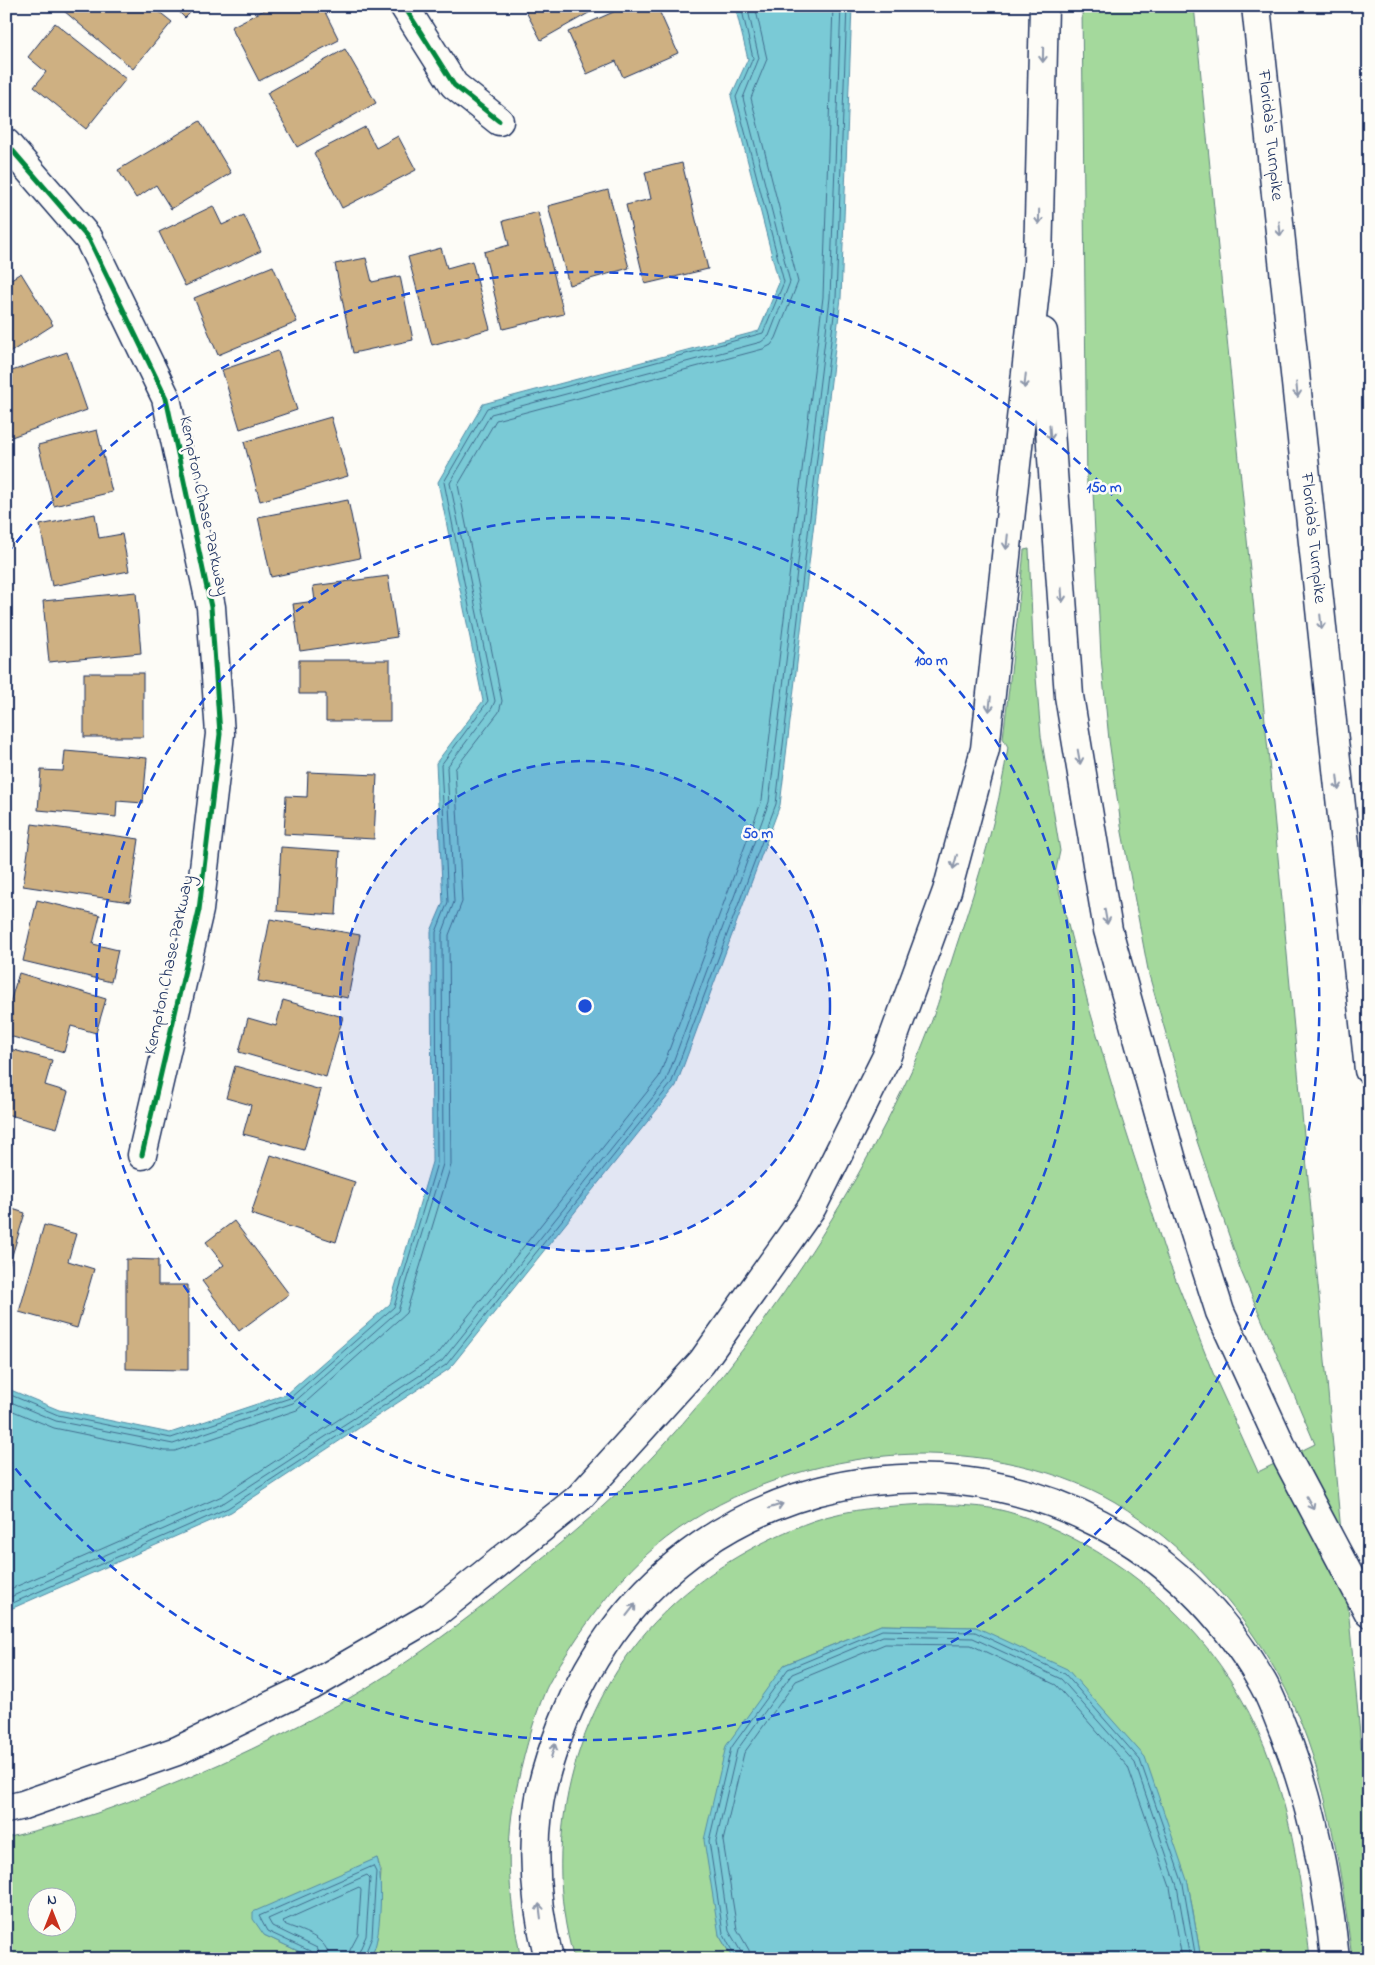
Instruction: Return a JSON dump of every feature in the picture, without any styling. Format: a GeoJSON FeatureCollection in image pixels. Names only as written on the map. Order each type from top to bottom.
{"type":"FeatureCollection","features":[{"type":"Feature","properties":{"kind":"main road"},"geometry":{"type":"LineString","coordinates":[[404,6],[454,85],[499,122]]}},
{"type":"Feature","properties":{"kind":"main road"},"geometry":{"type":"LineString","coordinates":[[6,1809],[23,1805],[177,1751],[311,1686],[432,1616],[579,1498],[702,1362],[812,1208],[886,1058],[947,891],[985,748],[1038,262],[1044,6]]}},
{"type":"Feature","properties":{"kind":"main road","name":"Florida's Turnpike"},"geometry":{"type":"LineString","coordinates":[[1256,6],[1369,1070]]}},
{"type":"Feature","properties":{"kind":"main road","name":"Kempton Chase Parkway"},"geometry":{"type":"LineString","coordinates":[[6,144],[89,239],[166,398],[211,607],[220,734],[199,910],[142,1155]]}},
{"type":"Feature","properties":{"kind":"main road"},"geometry":{"type":"LineString","coordinates":[[1038,262],[1069,696],[1108,930],[1173,1164],[1220,1312],[1288,1460],[1369,1613]]}},
{"type":"Feature","properties":{"kind":"main road"},"geometry":{"type":"LineString","coordinates":[[549,1959],[543,1935],[536,1872],[538,1810],[553,1749],[576,1690],[606,1643],[638,1602],[672,1566],[710,1538],[766,1509],[830,1489],[884,1479],[982,1482],[1028,1493],[1070,1508],[1107,1528],[1146,1552],[1185,1582],[1238,1643],[1264,1684],[1300,1772],[1314,1826],[1329,1906],[1335,1959]]}},
{"type":"Feature","properties":{"kind":"green space"},"geometry":{"type":"Polygon","coordinates":[[[1082,6],[1194,6],[1269,761],[1369,1831],[1369,1959],[1352,1959],[1336,1849],[1328,1812],[1307,1739],[1277,1673],[1245,1623],[1226,1599],[1163,1536],[1140,1518],[1090,1489],[1033,1469],[1003,1462],[943,1454],[913,1454],[854,1460],[823,1466],[793,1474],[734,1497],[679,1529],[654,1548],[622,1579],[603,1602],[556,1670],[546,1689],[521,1769],[512,1816],[509,1857],[511,1898],[521,1959],[366,1959],[373,1952],[377,1938],[381,1871],[377,1858],[339,1876],[264,1935],[315,1959],[6,1959],[6,1838],[97,1813],[191,1777],[252,1749],[341,1703],[433,1643],[557,1546],[605,1505],[661,1448],[704,1398],[785,1292],[856,1178],[887,1121],[921,1049],[965,920],[993,822],[1008,747],[1003,738],[1024,550],[1029,549],[1033,642],[1041,736],[1060,851],[1055,874],[1090,1011],[1122,1119],[1166,1255],[1213,1373],[1258,1472],[1315,1444],[1241,1271],[1197,1141],[1149,975],[1122,832],[1109,740],[1101,657],[1093,492],[1087,489],[1082,6]]]}},
{"type":"Feature","properties":{"kind":"green space"},"geometry":{"type":"Polygon","coordinates":[[[928,1504],[996,1509],[1028,1518],[1060,1532],[1113,1562],[1144,1584],[1172,1609],[1197,1636],[1220,1665],[1240,1697],[1258,1731],[1272,1766],[1280,1789],[1297,1861],[1310,1959],[1201,1959],[1188,1883],[976,1627],[881,1625],[784,1665],[719,1935],[733,1959],[574,1959],[564,1912],[561,1864],[564,1816],[574,1769],[590,1723],[611,1681],[638,1641],[686,1592],[738,1556],[794,1528],[856,1510],[928,1504]]]}},
{"type":"Feature","properties":{"kind":"water"},"geometry":{"type":"Polygon","coordinates":[[[735,6],[852,6],[841,298],[780,805],[676,1086],[449,1369],[231,1512],[6,1611],[6,1388],[59,1410],[170,1433],[287,1394],[390,1304],[432,1162],[431,931],[443,903],[436,763],[483,701],[438,482],[483,404],[759,331],[779,283],[731,96],[748,59],[735,6]]]}},
{"type":"Feature","properties":{"kind":"water"},"geometry":{"type":"Polygon","coordinates":[[[881,1625],[976,1627],[1067,1669],[1145,1757],[1188,1883],[1201,1959],[733,1959],[719,1935],[704,1840],[726,1746],[784,1665],[881,1625]]]}},
{"type":"Feature","properties":{"kind":"water"},"geometry":{"type":"Polygon","coordinates":[[[377,1858],[381,1890],[380,1918],[374,1950],[366,1959],[315,1959],[264,1935],[253,1919],[253,1912],[377,1858]]]}},
{"type":"Feature","properties":{"kind":"building"},"geometry":{"type":"Polygon","coordinates":[[[68,6],[152,6],[172,22],[133,69],[64,11],[68,6]]]}},
{"type":"Feature","properties":{"kind":"building"},"geometry":{"type":"Polygon","coordinates":[[[173,6],[197,6],[185,18],[173,6]]]}},
{"type":"Feature","properties":{"kind":"building"},"geometry":{"type":"Polygon","coordinates":[[[272,6],[322,6],[339,40],[259,81],[231,27],[272,6]]]}},
{"type":"Feature","properties":{"kind":"building"},"geometry":{"type":"Polygon","coordinates":[[[523,6],[601,6],[541,40],[523,6]]]}},
{"type":"Feature","properties":{"kind":"building"},"geometry":{"type":"Polygon","coordinates":[[[627,6],[657,6],[678,53],[623,77],[616,61],[587,74],[568,32],[627,6]]]}},
{"type":"Feature","properties":{"kind":"building"},"geometry":{"type":"Polygon","coordinates":[[[55,23],[126,79],[86,129],[34,87],[46,72],[28,57],[55,23]]]}},
{"type":"Feature","properties":{"kind":"building"},"geometry":{"type":"Polygon","coordinates":[[[345,49],[376,103],[297,147],[267,93],[345,49]]]}},
{"type":"Feature","properties":{"kind":"building"},"geometry":{"type":"Polygon","coordinates":[[[200,121],[231,173],[171,209],[156,185],[136,198],[118,170],[200,121]]]}},
{"type":"Feature","properties":{"kind":"building"},"geometry":{"type":"Polygon","coordinates":[[[365,127],[376,148],[398,136],[416,170],[342,208],[314,153],[365,127]]]}},
{"type":"Feature","properties":{"kind":"building"},"geometry":{"type":"Polygon","coordinates":[[[682,163],[708,269],[645,284],[626,205],[651,199],[645,172],[682,163]]]}},
{"type":"Feature","properties":{"kind":"building"},"geometry":{"type":"Polygon","coordinates":[[[608,190],[629,268],[569,285],[548,206],[608,190]]]}},
{"type":"Feature","properties":{"kind":"building"},"geometry":{"type":"Polygon","coordinates":[[[213,206],[222,225],[244,215],[261,251],[185,286],[159,232],[213,206]]]}},
{"type":"Feature","properties":{"kind":"building"},"geometry":{"type":"Polygon","coordinates":[[[538,212],[564,314],[503,329],[484,252],[509,245],[503,221],[538,212]]]}},
{"type":"Feature","properties":{"kind":"building"},"geometry":{"type":"Polygon","coordinates":[[[441,248],[447,268],[472,261],[490,329],[432,345],[408,257],[441,248]]]}},
{"type":"Feature","properties":{"kind":"building"},"geometry":{"type":"Polygon","coordinates":[[[366,258],[372,282],[400,276],[413,340],[353,353],[335,264],[366,258]]]}},
{"type":"Feature","properties":{"kind":"building"},"geometry":{"type":"Polygon","coordinates":[[[273,266],[297,322],[218,355],[194,298],[273,266]]]}},
{"type":"Feature","properties":{"kind":"building"},"geometry":{"type":"Polygon","coordinates":[[[21,273],[53,325],[6,355],[6,282],[21,273]]]}},
{"type":"Feature","properties":{"kind":"building"},"geometry":{"type":"Polygon","coordinates":[[[278,351],[297,410],[240,429],[222,370],[278,351]]]}},
{"type":"Feature","properties":{"kind":"building"},"geometry":{"type":"Polygon","coordinates":[[[67,352],[87,410],[6,439],[6,373],[67,352]]]}},
{"type":"Feature","properties":{"kind":"building"},"geometry":{"type":"Polygon","coordinates":[[[331,417],[348,476],[260,501],[244,442],[331,417]]]}},
{"type":"Feature","properties":{"kind":"building"},"geometry":{"type":"Polygon","coordinates":[[[97,430],[112,492],[54,506],[38,445],[97,430]]]}},
{"type":"Feature","properties":{"kind":"building"},"geometry":{"type":"Polygon","coordinates":[[[348,500],[360,558],[271,577],[258,517],[348,500]]]}},
{"type":"Feature","properties":{"kind":"building"},"geometry":{"type":"Polygon","coordinates":[[[95,514],[99,538],[122,534],[129,571],[52,586],[40,525],[95,514]]]}},
{"type":"Feature","properties":{"kind":"building"},"geometry":{"type":"Polygon","coordinates":[[[388,576],[397,637],[300,651],[293,604],[315,601],[313,586],[388,576]]]}},
{"type":"Feature","properties":{"kind":"building"},"geometry":{"type":"Polygon","coordinates":[[[136,592],[141,653],[49,662],[43,601],[136,592]]]}},
{"type":"Feature","properties":{"kind":"building"},"geometry":{"type":"Polygon","coordinates":[[[299,660],[390,660],[390,721],[326,721],[326,694],[299,694],[299,660]]]}},
{"type":"Feature","properties":{"kind":"building"},"geometry":{"type":"Polygon","coordinates":[[[84,673],[143,673],[143,737],[84,737],[84,673]]]}},
{"type":"Feature","properties":{"kind":"building"},"geometry":{"type":"Polygon","coordinates":[[[65,751],[147,758],[143,803],[117,801],[116,817],[38,810],[41,770],[63,771],[65,751]]]}},
{"type":"Feature","properties":{"kind":"building"},"geometry":{"type":"Polygon","coordinates":[[[308,772],[377,775],[374,839],[284,834],[286,796],[307,797],[308,772]]]}},
{"type":"Feature","properties":{"kind":"building"},"geometry":{"type":"Polygon","coordinates":[[[32,824],[139,839],[130,902],[23,886],[32,824]]]}},
{"type":"Feature","properties":{"kind":"building"},"geometry":{"type":"Polygon","coordinates":[[[281,847],[340,851],[336,915],[277,911],[281,847]]]}},
{"type":"Feature","properties":{"kind":"building"},"geometry":{"type":"Polygon","coordinates":[[[37,900],[100,915],[93,944],[118,950],[111,982],[23,961],[37,900]]]}},
{"type":"Feature","properties":{"kind":"building"},"geometry":{"type":"Polygon","coordinates":[[[270,919],[360,935],[348,998],[258,981],[270,919]]]}},
{"type":"Feature","properties":{"kind":"building"},"geometry":{"type":"Polygon","coordinates":[[[19,973],[106,999],[96,1033],[71,1026],[64,1052],[6,1035],[6,1015],[19,973]]]}},
{"type":"Feature","properties":{"kind":"building"},"geometry":{"type":"Polygon","coordinates":[[[283,1000],[343,1017],[326,1077],[239,1052],[248,1018],[276,1026],[283,1000]]]}},
{"type":"Feature","properties":{"kind":"building"},"geometry":{"type":"Polygon","coordinates":[[[6,1048],[52,1060],[45,1085],[68,1092],[57,1128],[6,1114],[6,1048]]]}},
{"type":"Feature","properties":{"kind":"building"},"geometry":{"type":"Polygon","coordinates":[[[235,1066],[321,1090],[304,1150],[243,1134],[251,1105],[226,1098],[235,1066]]]}},
{"type":"Feature","properties":{"kind":"building"},"geometry":{"type":"Polygon","coordinates":[[[271,1155],[355,1182],[336,1242],[251,1214],[271,1155]]]}},
{"type":"Feature","properties":{"kind":"building"},"geometry":{"type":"Polygon","coordinates":[[[6,1207],[25,1213],[6,1275],[6,1207]]]}},
{"type":"Feature","properties":{"kind":"building"},"geometry":{"type":"Polygon","coordinates":[[[234,1221],[289,1294],[239,1331],[202,1281],[224,1265],[206,1242],[234,1221]]]}},
{"type":"Feature","properties":{"kind":"building"},"geometry":{"type":"Polygon","coordinates":[[[44,1225],[76,1234],[68,1261],[94,1269],[77,1328],[19,1312],[44,1225]]]}},
{"type":"Feature","properties":{"kind":"building"},"geometry":{"type":"Polygon","coordinates":[[[126,1259],[158,1260],[158,1285],[188,1285],[188,1370],[126,1369],[126,1259]]]}},
{"type":"Feature","properties":{"kind":"cycle path"},"geometry":{"type":"LineString","coordinates":[[404,6],[454,85],[499,121]]}},
{"type":"Feature","properties":{"kind":"cycle path"},"geometry":{"type":"LineString","coordinates":[[6,143],[89,239],[166,398],[211,607],[220,734],[199,910],[142,1155]]}}]}
